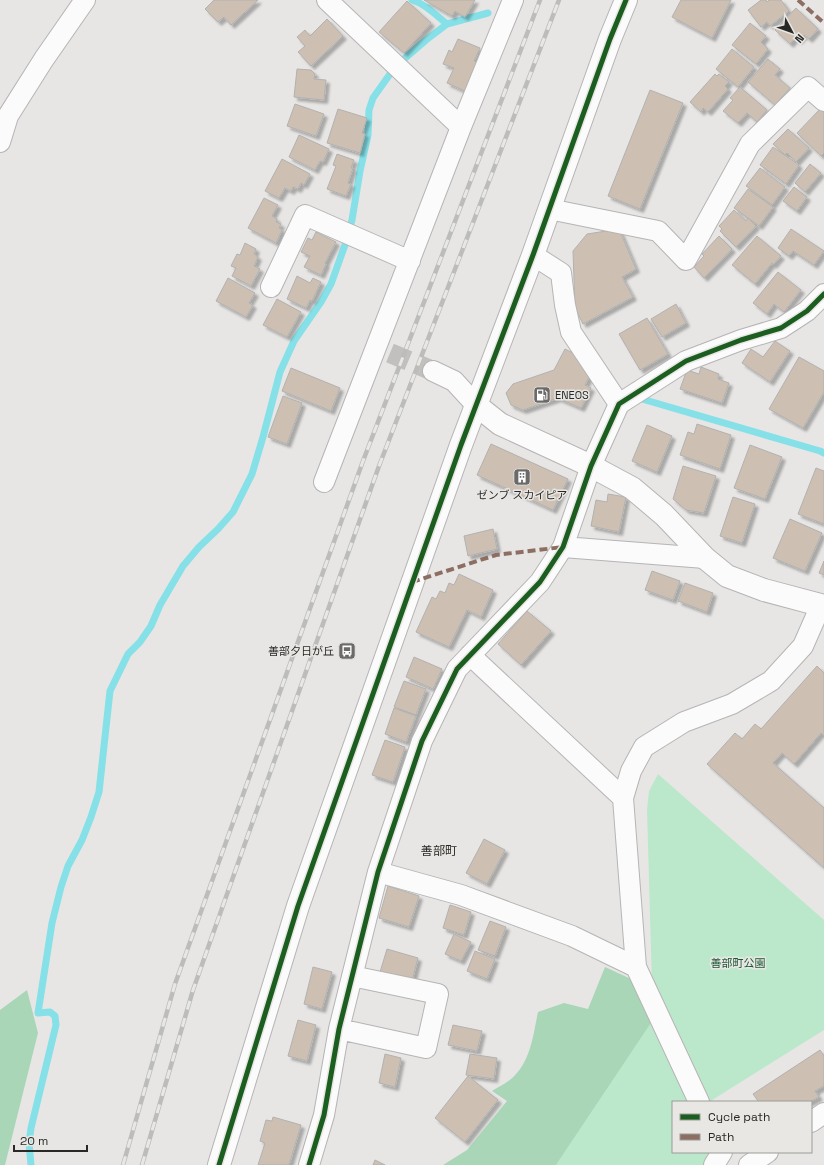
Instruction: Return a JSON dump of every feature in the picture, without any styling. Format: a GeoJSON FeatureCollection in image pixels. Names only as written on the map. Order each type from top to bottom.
{"type":"FeatureCollection","features":[{"type":"Feature","properties":{"kind":"street"},"geometry":{"type":"LineString","coordinates":[[0,142],[8,116],[44,59],[85,0]]}},
{"type":"Feature","properties":{"kind":"street"},"geometry":{"type":"LineString","coordinates":[[327,0],[461,127]]}},
{"type":"Feature","properties":{"kind":"street"},"geometry":{"type":"LineString","coordinates":[[324,482],[383,351],[410,261],[461,127],[513,0]]}},
{"type":"Feature","properties":{"kind":"street"},"geometry":{"type":"LineString","coordinates":[[219,1165],[298,906],[461,445],[533,255],[610,39],[626,0]]}},
{"type":"Feature","properties":{"kind":"street"},"geometry":{"type":"LineString","coordinates":[[549,209],[658,231],[686,260],[750,144],[808,87],[824,100]]}},
{"type":"Feature","properties":{"kind":"street"},"geometry":{"type":"LineString","coordinates":[[271,287],[305,215],[410,261]]}},
{"type":"Feature","properties":{"kind":"street"},"geometry":{"type":"LineString","coordinates":[[533,255],[561,273],[565,305],[571,332],[619,404]]}},
{"type":"Feature","properties":{"kind":"street"},"geometry":{"type":"LineString","coordinates":[[309,1165],[324,1115],[339,1029],[378,872],[422,741],[456,670],[540,582],[563,547],[591,466],[619,404],[686,361],[741,340],[781,328],[807,311],[824,294]]}},
{"type":"Feature","properties":{"kind":"street"},"geometry":{"type":"LineString","coordinates":[[433,371],[454,381],[476,405],[500,424],[591,466],[632,488],[664,515],[704,558],[727,576],[764,590],[822,605],[803,646],[771,681],[732,704],[684,722],[644,747],[632,770],[623,798],[636,967],[699,1101]]}},
{"type":"Feature","properties":{"kind":"street"},"geometry":{"type":"LineString","coordinates":[[563,547],[704,558]]}},
{"type":"Feature","properties":{"kind":"street"},"geometry":{"type":"LineString","coordinates":[[470,655],[623,798]]}},
{"type":"Feature","properties":{"kind":"street"},"geometry":{"type":"LineString","coordinates":[[378,872],[469,897],[572,936],[636,967]]}},
{"type":"Feature","properties":{"kind":"street"},"geometry":{"type":"LineString","coordinates":[[339,1029],[426,1048],[438,994],[352,976]]}},
{"type":"Feature","properties":{"kind":"street"},"geometry":{"type":"LineString","coordinates":[[812,1121],[824,1113]]}},
{"type":"Feature","properties":{"kind":"street"},"geometry":{"type":"LineString","coordinates":[[714,1165],[721,1153]]}},
{"type":"Feature","properties":{"kind":"street"},"geometry":{"type":"LineString","coordinates":[[723,1153],[729,1165]]}},
{"type":"Feature","properties":{"kind":"street"},"geometry":{"type":"LineString","coordinates":[[749,1165],[767,1153]]}},
{"type":"Feature","properties":{"kind":"green space","name":"善部町公園"},"geometry":{"type":"Polygon","coordinates":[[[658,774],[824,920],[824,1030],[711,1101],[672,1101],[672,1153],[714,1153],[707,1165],[556,1165],[653,1020],[647,810],[649,791],[658,774]]]}},
{"type":"Feature","properties":{"kind":"green space"},"geometry":{"type":"Polygon","coordinates":[[[605,967],[631,979],[653,1020],[556,1165],[443,1165],[467,1150],[507,1101],[492,1091],[511,1079],[523,1065],[533,1039],[538,1012],[564,1003],[588,1009],[605,967]]]}},
{"type":"Feature","properties":{"kind":"green space"},"geometry":{"type":"Polygon","coordinates":[[[27,990],[38,1033],[5,1165],[0,1165],[0,1010],[27,990]]]}},
{"type":"Feature","properties":{"kind":"building"},"geometry":{"type":"Polygon","coordinates":[[[214,0],[258,0],[231,25],[224,17],[218,22],[205,9],[214,0]]]}},
{"type":"Feature","properties":{"kind":"building"},"geometry":{"type":"Polygon","coordinates":[[[424,0],[475,0],[465,17],[455,11],[452,16],[424,0]]]}},
{"type":"Feature","properties":{"kind":"building"},"geometry":{"type":"Polygon","coordinates":[[[681,0],[731,0],[712,38],[672,17],[681,0]]]}},
{"type":"Feature","properties":{"kind":"building"},"geometry":{"type":"Polygon","coordinates":[[[761,0],[766,0],[767,2],[769,0],[781,0],[789,11],[770,26],[767,22],[761,27],[748,10],[761,0]]]}},
{"type":"Feature","properties":{"kind":"building"},"geometry":{"type":"Polygon","coordinates":[[[407,1],[431,23],[404,53],[379,32],[407,1]]]}},
{"type":"Feature","properties":{"kind":"building"},"geometry":{"type":"Polygon","coordinates":[[[796,8],[818,29],[809,39],[804,35],[798,41],[795,38],[790,44],[775,30],[796,8]]]}},
{"type":"Feature","properties":{"kind":"building"},"geometry":{"type":"Polygon","coordinates":[[[327,19],[343,36],[311,66],[298,52],[305,46],[297,37],[305,30],[310,36],[327,19]]]}},
{"type":"Feature","properties":{"kind":"building"},"geometry":{"type":"Polygon","coordinates":[[[750,23],[766,36],[761,42],[768,49],[756,64],[732,45],[750,23]]]}},
{"type":"Feature","properties":{"kind":"building"},"geometry":{"type":"Polygon","coordinates":[[[458,39],[480,48],[474,61],[477,62],[465,91],[447,83],[454,68],[443,64],[449,50],[452,52],[458,39]]]}},
{"type":"Feature","properties":{"kind":"building"},"geometry":{"type":"Polygon","coordinates":[[[732,49],[754,67],[738,87],[716,69],[732,49]]]}},
{"type":"Feature","properties":{"kind":"building"},"geometry":{"type":"Polygon","coordinates":[[[768,59],[780,69],[775,75],[790,88],[775,105],[748,82],[768,59]]]}},
{"type":"Feature","properties":{"kind":"building"},"geometry":{"type":"Polygon","coordinates":[[[297,69],[311,70],[315,74],[314,79],[326,80],[324,100],[294,97],[297,69]]]}},
{"type":"Feature","properties":{"kind":"building"},"geometry":{"type":"Polygon","coordinates":[[[715,74],[717,76],[719,74],[729,82],[725,86],[728,89],[708,112],[703,108],[701,112],[690,102],[715,74]]]}},
{"type":"Feature","properties":{"kind":"building"},"geometry":{"type":"Polygon","coordinates":[[[740,87],[767,110],[757,122],[747,113],[738,123],[723,111],[733,100],[730,98],[740,87]]]}},
{"type":"Feature","properties":{"kind":"building"},"geometry":{"type":"Polygon","coordinates":[[[650,90],[683,103],[640,209],[608,196],[650,90]]]}},
{"type":"Feature","properties":{"kind":"building"},"geometry":{"type":"Polygon","coordinates":[[[295,104],[324,114],[316,136],[287,126],[295,104]]]}},
{"type":"Feature","properties":{"kind":"building"},"geometry":{"type":"Polygon","coordinates":[[[821,108],[824,111],[824,153],[821,156],[797,133],[821,108]]]}},
{"type":"Feature","properties":{"kind":"building"},"geometry":{"type":"Polygon","coordinates":[[[338,109],[367,118],[362,133],[365,134],[360,153],[327,143],[338,109]]]}},
{"type":"Feature","properties":{"kind":"building"},"geometry":{"type":"Polygon","coordinates":[[[788,129],[809,148],[796,162],[787,153],[785,155],[773,144],[788,129]]]}},
{"type":"Feature","properties":{"kind":"building"},"geometry":{"type":"Polygon","coordinates":[[[299,135],[329,149],[323,162],[320,161],[315,170],[289,157],[299,135]]]}},
{"type":"Feature","properties":{"kind":"building"},"geometry":{"type":"Polygon","coordinates":[[[773,147],[799,165],[786,184],[760,165],[773,147]]]}},
{"type":"Feature","properties":{"kind":"building"},"geometry":{"type":"Polygon","coordinates":[[[337,154],[354,160],[348,183],[351,184],[346,196],[327,189],[336,166],[333,165],[337,154]]]}},
{"type":"Feature","properties":{"kind":"building"},"geometry":{"type":"Polygon","coordinates":[[[282,159],[310,174],[304,185],[301,183],[298,189],[293,187],[291,191],[285,188],[279,198],[265,191],[282,159]]]}},
{"type":"Feature","properties":{"kind":"building"},"geometry":{"type":"Polygon","coordinates":[[[810,164],[821,173],[805,192],[795,183],[810,164]]]}},
{"type":"Feature","properties":{"kind":"building"},"geometry":{"type":"Polygon","coordinates":[[[760,168],[785,187],[772,205],[746,186],[760,168]]]}},
{"type":"Feature","properties":{"kind":"building"},"geometry":{"type":"Polygon","coordinates":[[[794,187],[807,197],[797,211],[783,201],[794,187]]]}},
{"type":"Feature","properties":{"kind":"building"},"geometry":{"type":"Polygon","coordinates":[[[748,189],[773,207],[759,226],[734,208],[748,189]]]}},
{"type":"Feature","properties":{"kind":"building"},"geometry":{"type":"Polygon","coordinates":[[[264,198],[278,205],[272,216],[277,219],[276,222],[281,224],[279,228],[282,230],[276,243],[248,228],[264,198]]]}},
{"type":"Feature","properties":{"kind":"building"},"geometry":{"type":"Polygon","coordinates":[[[734,210],[746,221],[748,218],[756,226],[736,247],[720,231],[722,229],[719,226],[734,210]]]}},
{"type":"Feature","properties":{"kind":"building"},"geometry":{"type":"Polygon","coordinates":[[[619,229],[636,269],[622,277],[633,297],[583,324],[575,308],[573,251],[587,234],[619,229]]]}},
{"type":"Feature","properties":{"kind":"building"},"geometry":{"type":"Polygon","coordinates":[[[791,229],[824,251],[814,265],[793,251],[789,256],[778,248],[791,229]]]}},
{"type":"Feature","properties":{"kind":"building"},"geometry":{"type":"Polygon","coordinates":[[[316,232],[336,242],[325,263],[326,264],[321,275],[304,267],[310,256],[301,252],[308,238],[312,240],[316,232]]]}},
{"type":"Feature","properties":{"kind":"building"},"geometry":{"type":"Polygon","coordinates":[[[719,236],[732,249],[704,278],[694,267],[704,256],[702,254],[719,236]]]}},
{"type":"Feature","properties":{"kind":"building"},"geometry":{"type":"Polygon","coordinates":[[[757,236],[781,256],[773,265],[772,263],[755,284],[732,265],[757,236]]]}},
{"type":"Feature","properties":{"kind":"building"},"geometry":{"type":"Polygon","coordinates":[[[245,243],[256,249],[254,254],[258,257],[254,266],[260,269],[251,286],[232,276],[236,268],[231,266],[237,254],[240,255],[245,243]]]}},
{"type":"Feature","properties":{"kind":"building"},"geometry":{"type":"Polygon","coordinates":[[[778,272],[801,290],[784,312],[774,304],[767,314],[753,303],[778,272]]]}},
{"type":"Feature","properties":{"kind":"building"},"geometry":{"type":"Polygon","coordinates":[[[297,276],[310,283],[313,278],[321,282],[312,301],[310,300],[306,308],[287,299],[297,276]]]}},
{"type":"Feature","properties":{"kind":"building"},"geometry":{"type":"Polygon","coordinates":[[[228,278],[255,293],[249,303],[253,305],[246,317],[216,301],[228,278]]]}},
{"type":"Feature","properties":{"kind":"building"},"geometry":{"type":"Polygon","coordinates":[[[277,299],[301,312],[287,337],[263,325],[277,299]]]}},
{"type":"Feature","properties":{"kind":"building"},"geometry":{"type":"Polygon","coordinates":[[[676,304],[686,323],[662,337],[651,319],[676,304]]]}},
{"type":"Feature","properties":{"kind":"building"},"geometry":{"type":"Polygon","coordinates":[[[647,318],[668,354],[640,370],[619,334],[647,318]]]}},
{"type":"Feature","properties":{"kind":"building"},"geometry":{"type":"Polygon","coordinates":[[[775,341],[790,351],[770,382],[742,363],[751,349],[763,357],[775,341]]]}},
{"type":"Feature","properties":{"kind":"building"},"geometry":{"type":"Polygon","coordinates":[[[565,349],[573,353],[589,377],[585,385],[591,388],[581,408],[558,398],[523,410],[511,405],[506,393],[513,384],[554,370],[565,349]]]}},
{"type":"Feature","properties":{"kind":"building"},"geometry":{"type":"Polygon","coordinates":[[[799,357],[824,371],[824,392],[803,428],[769,409],[799,357]]]}},
{"type":"Feature","properties":{"kind":"building"},"geometry":{"type":"Polygon","coordinates":[[[701,367],[719,374],[718,379],[729,383],[722,403],[680,389],[687,370],[699,374],[701,367]]]}},
{"type":"Feature","properties":{"kind":"building"},"geometry":{"type":"Polygon","coordinates":[[[291,368],[340,388],[331,411],[282,391],[291,368]]]}},
{"type":"Feature","properties":{"kind":"building"},"geometry":{"type":"Polygon","coordinates":[[[283,396],[302,403],[287,444],[268,437],[283,396]]]}},
{"type":"Feature","properties":{"kind":"building"},"geometry":{"type":"Polygon","coordinates":[[[697,424],[731,435],[720,469],[680,455],[688,432],[694,434],[697,424]]]}},
{"type":"Feature","properties":{"kind":"building"},"geometry":{"type":"Polygon","coordinates":[[[647,425],[672,436],[657,472],[632,461],[647,425]]]}},
{"type":"Feature","properties":{"kind":"building","name":"ゼンブ スカイピア"},"geometry":{"type":"Polygon","coordinates":[[[491,444],[568,479],[553,510],[477,475],[491,444]]]}},
{"type":"Feature","properties":{"kind":"building"},"geometry":{"type":"Polygon","coordinates":[[[750,445],[782,457],[765,499],[734,488],[750,445]]]}},
{"type":"Feature","properties":{"kind":"building"},"geometry":{"type":"Polygon","coordinates":[[[683,466],[716,476],[704,513],[686,510],[673,499],[683,466]]]}},
{"type":"Feature","properties":{"kind":"building"},"geometry":{"type":"Polygon","coordinates":[[[816,468],[824,471],[824,524],[798,514],[816,468]]]}},
{"type":"Feature","properties":{"kind":"building"},"geometry":{"type":"Polygon","coordinates":[[[608,494],[626,497],[619,532],[591,526],[596,500],[607,502],[608,494]]]}},
{"type":"Feature","properties":{"kind":"building"},"geometry":{"type":"Polygon","coordinates":[[[733,497],[755,504],[742,543],[720,536],[733,497]]]}},
{"type":"Feature","properties":{"kind":"building"},"geometry":{"type":"Polygon","coordinates":[[[790,519],[822,533],[805,571],[773,558],[790,519]]]}},
{"type":"Feature","properties":{"kind":"building"},"geometry":{"type":"Polygon","coordinates":[[[493,529],[497,549],[468,556],[464,536],[493,529]]]}},
{"type":"Feature","properties":{"kind":"building"},"geometry":{"type":"Polygon","coordinates":[[[824,561],[824,575],[819,573],[824,561]]]}},
{"type":"Feature","properties":{"kind":"building"},"geometry":{"type":"Polygon","coordinates":[[[652,571],[680,581],[673,600],[645,590],[652,571]]]}},
{"type":"Feature","properties":{"kind":"building"},"geometry":{"type":"Polygon","coordinates":[[[459,574],[493,590],[481,617],[467,610],[449,647],[416,632],[432,597],[436,599],[440,591],[445,593],[449,583],[454,585],[459,574]]]}},
{"type":"Feature","properties":{"kind":"building"},"geometry":{"type":"Polygon","coordinates":[[[685,583],[713,593],[707,612],[678,601],[685,583]]]}},
{"type":"Feature","properties":{"kind":"building"},"geometry":{"type":"Polygon","coordinates":[[[527,611],[551,631],[521,665],[498,644],[527,611]]]}},
{"type":"Feature","properties":{"kind":"building"},"geometry":{"type":"Polygon","coordinates":[[[414,657],[442,669],[433,689],[406,677],[414,657]]]}},
{"type":"Feature","properties":{"kind":"building"},"geometry":{"type":"Polygon","coordinates":[[[817,666],[824,673],[824,736],[821,733],[794,764],[782,753],[773,763],[824,808],[824,868],[707,764],[735,733],[742,739],[755,724],[761,729],[817,666]]]}},
{"type":"Feature","properties":{"kind":"building"},"geometry":{"type":"Polygon","coordinates":[[[404,681],[426,689],[416,715],[394,707],[404,681]]]}},
{"type":"Feature","properties":{"kind":"building"},"geometry":{"type":"Polygon","coordinates":[[[394,708],[416,716],[406,742],[385,734],[394,708]]]}},
{"type":"Feature","properties":{"kind":"building"},"geometry":{"type":"Polygon","coordinates":[[[385,740],[405,747],[393,782],[372,775],[385,740]]]}},
{"type":"Feature","properties":{"kind":"building"},"geometry":{"type":"Polygon","coordinates":[[[484,839],[505,850],[487,884],[466,873],[484,839]]]}},
{"type":"Feature","properties":{"kind":"building"},"geometry":{"type":"Polygon","coordinates":[[[388,886],[419,896],[409,927],[379,918],[388,886]]]}},
{"type":"Feature","properties":{"kind":"building"},"geometry":{"type":"Polygon","coordinates":[[[450,905],[471,912],[464,935],[443,928],[450,905]]]}},
{"type":"Feature","properties":{"kind":"building"},"geometry":{"type":"Polygon","coordinates":[[[490,921],[506,927],[495,956],[478,950],[490,921]]]}},
{"type":"Feature","properties":{"kind":"building"},"geometry":{"type":"Polygon","coordinates":[[[454,934],[471,942],[461,961],[445,954],[454,934]]]}},
{"type":"Feature","properties":{"kind":"building"},"geometry":{"type":"Polygon","coordinates":[[[387,949],[418,958],[412,981],[380,972],[387,949]]]}},
{"type":"Feature","properties":{"kind":"building"},"geometry":{"type":"Polygon","coordinates":[[[475,951],[495,959],[487,979],[467,971],[475,951]]]}},
{"type":"Feature","properties":{"kind":"building"},"geometry":{"type":"Polygon","coordinates":[[[313,967],[332,972],[322,1009],[304,1004],[313,967]]]}},
{"type":"Feature","properties":{"kind":"building"},"geometry":{"type":"Polygon","coordinates":[[[298,1020],[316,1025],[307,1061],[288,1056],[298,1020]]]}},
{"type":"Feature","properties":{"kind":"building"},"geometry":{"type":"Polygon","coordinates":[[[453,1025],[482,1031],[477,1051],[448,1045],[453,1025]]]}},
{"type":"Feature","properties":{"kind":"building"},"geometry":{"type":"Polygon","coordinates":[[[820,1050],[824,1056],[824,1086],[815,1091],[819,1097],[812,1101],[758,1101],[753,1094],[820,1050]]]}},
{"type":"Feature","properties":{"kind":"building"},"geometry":{"type":"Polygon","coordinates":[[[385,1054],[401,1058],[395,1087],[379,1083],[385,1054]]]}},
{"type":"Feature","properties":{"kind":"building"},"geometry":{"type":"Polygon","coordinates":[[[470,1054],[497,1058],[494,1079],[466,1075],[470,1054]]]}},
{"type":"Feature","properties":{"kind":"building"},"geometry":{"type":"Polygon","coordinates":[[[468,1076],[498,1100],[465,1142],[435,1118],[468,1076]]]}},
{"type":"Feature","properties":{"kind":"building"},"geometry":{"type":"Polygon","coordinates":[[[273,1117],[301,1125],[289,1165],[258,1165],[265,1143],[260,1141],[266,1120],[272,1121],[273,1117]]]}},
{"type":"Feature","properties":{"kind":"building"},"geometry":{"type":"Polygon","coordinates":[[[375,1160],[385,1165],[373,1165],[375,1160]]]}},
{"type":"Feature","properties":{"kind":"waterway"},"geometry":{"type":"LineString","coordinates":[[412,0],[426,7],[447,24]]}},
{"type":"Feature","properties":{"kind":"waterway"},"geometry":{"type":"LineString","coordinates":[[404,59],[447,24],[488,13]]}},
{"type":"Feature","properties":{"kind":"waterway"},"geometry":{"type":"LineString","coordinates":[[31,1165],[29,1143],[31,1128],[56,1025],[55,1016],[50,1012],[38,1013],[52,923],[68,866],[82,840],[99,792],[110,691],[128,654],[140,642],[151,626],[160,605],[183,566],[233,512],[252,474],[280,372],[294,341],[321,302],[331,284],[345,245],[352,220],[360,171],[368,135],[369,110],[373,98],[390,74]]}},
{"type":"Feature","properties":{"kind":"waterway"},"geometry":{"type":"LineString","coordinates":[[642,399],[824,453]]}},
{"type":"Feature","properties":{"kind":"tunnel"},"geometry":{"type":"LineString","coordinates":[[390,353],[433,371]]}},
{"type":"Feature","properties":{"kind":"railway"},"geometry":{"type":"LineString","coordinates":[[123,1165],[175,984],[363,461],[540,0]]}},
{"type":"Feature","properties":{"kind":"railway"},"geometry":{"type":"LineString","coordinates":[[142,1165],[193,990],[379,466],[559,0]]}},
{"type":"Feature","properties":{"kind":"marked path"},"geometry":{"type":"LineString","coordinates":[[798,0],[824,23]]}},
{"type":"Feature","properties":{"kind":"marked path"},"geometry":{"type":"LineString","coordinates":[[412,582],[496,555],[563,547]]}},
{"type":"Feature","properties":{"kind":"cycle path"},"geometry":{"type":"LineString","coordinates":[[219,1165],[298,906],[461,445],[533,255],[610,39],[626,0]]}},
{"type":"Feature","properties":{"kind":"cycle path"},"geometry":{"type":"LineString","coordinates":[[309,1165],[324,1115],[339,1029],[378,872],[422,741],[457,669],[540,582],[563,547],[591,466],[619,404],[686,361],[741,340],[781,328],[807,311],[824,294]]}},
{"type":"Feature","properties":{"kind":"place","name":"ENEOS"},"geometry":{"type":"Point","coordinates":[542,395]}},
{"type":"Feature","properties":{"kind":"place","name":"ゼンブ スカイピア"},"geometry":{"type":"Point","coordinates":[522,477]}},
{"type":"Feature","properties":{"kind":"place","name":"善部夕日が丘"},"geometry":{"type":"Point","coordinates":[347,651]}},
{"type":"Feature","properties":{"kind":"district","name":"善部町"},"geometry":{"type":"Point","coordinates":[439,851]}}]}
